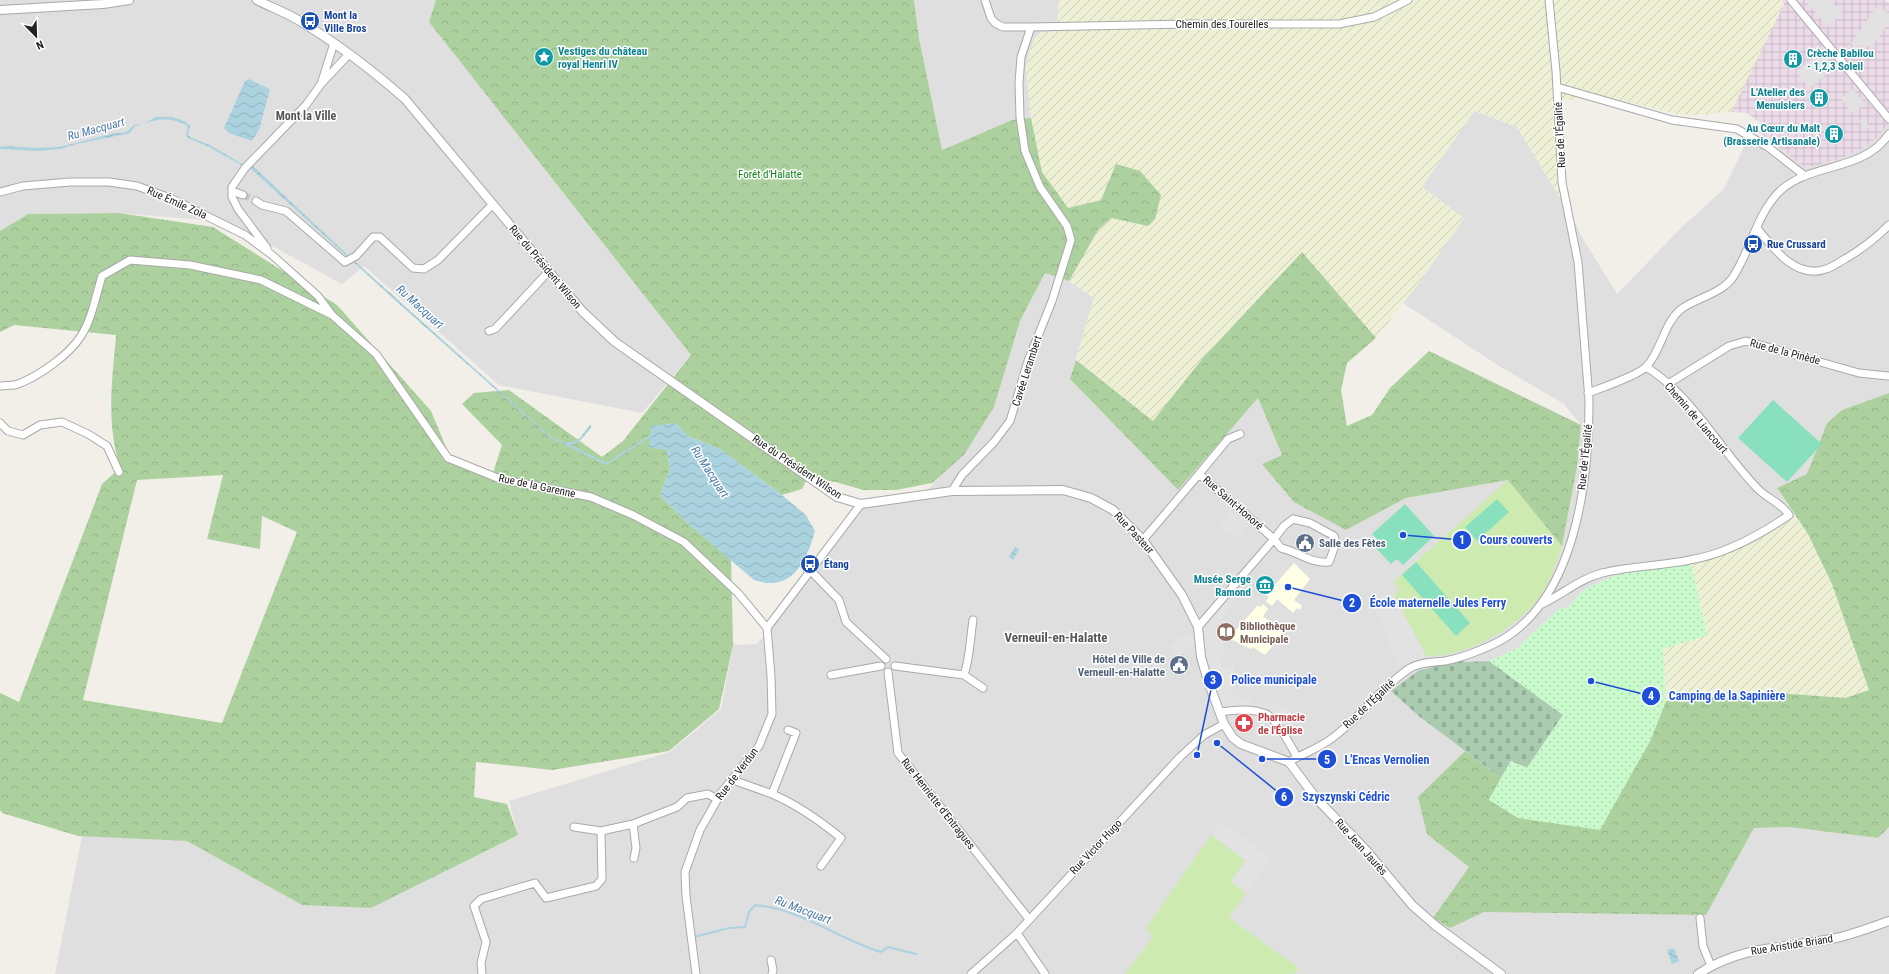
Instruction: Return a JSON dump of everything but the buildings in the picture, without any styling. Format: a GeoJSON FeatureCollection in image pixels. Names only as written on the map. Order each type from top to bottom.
{"type":"FeatureCollection","features":[{"type":"Feature","properties":{"kind":"street"},"geometry":{"type":"LineString","coordinates":[[0,10],[103,4],[129,0]]}},
{"type":"Feature","properties":{"kind":"street","name":"Rue du Président Wilson"},"geometry":{"type":"LineString","coordinates":[[256,0],[298,20],[334,43],[374,71],[405,99],[582,311],[615,342],[838,497],[861,504]]}},
{"type":"Feature","properties":{"kind":"street","name":"Chemin des Tourelles"},"geometry":{"type":"LineString","coordinates":[[985,0],[989,14],[995,23],[1003,27],[1189,24],[1335,24],[1374,17],[1408,0]]}},
{"type":"Feature","properties":{"kind":"street","name":"Rue de l'Égalité"},"geometry":{"type":"LineString","coordinates":[[1289,762],[1331,739],[1411,667],[1456,658],[1494,644],[1510,634],[1540,605],[1558,575],[1578,514],[1587,457],[1589,422],[1578,262],[1562,182],[1557,87],[1548,0]]}},
{"type":"Feature","properties":{"kind":"street"},"geometry":{"type":"LineString","coordinates":[[1791,0],[1889,119]]}},
{"type":"Feature","properties":{"kind":"street","name":"Cavée Lerambert"},"geometry":{"type":"LineString","coordinates":[[952,491],[962,475],[994,442],[1010,421],[1028,361],[1052,301],[1069,248],[1070,234],[1062,218],[1040,187],[1025,151],[1020,117],[1019,83],[1022,57],[1031,27]]}},
{"type":"Feature","properties":{"kind":"street"},"geometry":{"type":"LineString","coordinates":[[321,84],[334,43]]}},
{"type":"Feature","properties":{"kind":"street"},"geometry":{"type":"LineString","coordinates":[[332,315],[318,296],[272,255],[238,209],[232,197],[232,187],[245,168],[306,105],[321,84],[349,54]]}},
{"type":"Feature","properties":{"kind":"street"},"geometry":{"type":"LineString","coordinates":[[1557,87],[1672,120],[1737,129],[1768,147],[1805,176]]}},
{"type":"Feature","properties":{"kind":"street"},"geometry":{"type":"LineString","coordinates":[[1588,393],[1646,367],[1676,314],[1685,307],[1731,280],[1768,207],[1779,192],[1792,182],[1805,176],[1862,157],[1881,144],[1889,134]]}},
{"type":"Feature","properties":{"kind":"street","name":"Rue Émile Zola"},"geometry":{"type":"LineString","coordinates":[[0,192],[23,186],[70,182],[109,182],[137,186],[170,198],[245,235],[272,255]]}},
{"type":"Feature","properties":{"kind":"street"},"geometry":{"type":"LineString","coordinates":[[232,191],[243,195]]}},
{"type":"Feature","properties":{"kind":"street"},"geometry":{"type":"LineString","coordinates":[[256,201],[262,205],[286,211],[345,262],[348,262],[356,256],[373,237],[380,237],[413,268],[424,269],[438,260],[493,204]]}},
{"type":"Feature","properties":{"kind":"street"},"geometry":{"type":"LineString","coordinates":[[1757,228],[1776,252],[1786,260],[1801,269],[1816,271],[1828,268],[1855,253],[1889,225]]}},
{"type":"Feature","properties":{"kind":"street"},"geometry":{"type":"LineString","coordinates":[[0,386],[17,384],[40,373],[59,360],[80,338],[87,325],[102,276],[130,260],[190,265],[261,280],[332,315]]}},
{"type":"Feature","properties":{"kind":"street"},"geometry":{"type":"LineString","coordinates":[[489,331],[495,329],[549,271]]}},
{"type":"Feature","properties":{"kind":"street","name":"Rue de la Garenne"},"geometry":{"type":"LineString","coordinates":[[332,315],[376,354],[448,458],[500,479],[591,497],[633,515],[684,542],[738,593],[767,628]]}},
{"type":"Feature","properties":{"kind":"street","name":"Rue de la Pinède"},"geometry":{"type":"LineString","coordinates":[[1668,384],[1729,346],[1746,341],[1859,373],[1888,376]]}},
{"type":"Feature","properties":{"kind":"street","name":"Chemin de Liancourt"},"geometry":{"type":"LineString","coordinates":[[1540,605],[1556,598],[1578,583],[1603,573],[1700,558],[1754,537],[1789,515],[1783,506],[1757,489],[1690,407],[1668,384],[1646,367]]}},
{"type":"Feature","properties":{"kind":"street"},"geometry":{"type":"LineString","coordinates":[[0,423],[8,431],[23,435],[40,425],[62,422],[88,434],[106,446],[119,472]]}},
{"type":"Feature","properties":{"kind":"street","name":"Rue Saint-Honoré"},"geometry":{"type":"LineString","coordinates":[[1240,434],[1228,439],[1199,474],[1274,539],[1281,548],[1292,551],[1319,563],[1329,562],[1336,543],[1334,536],[1310,523],[1293,519],[1284,526],[1274,539]]}},
{"type":"Feature","properties":{"kind":"street"},"geometry":{"type":"LineString","coordinates":[[1143,540],[1199,474]]}},
{"type":"Feature","properties":{"kind":"street","name":"Rue Pasteur"},"geometry":{"type":"LineString","coordinates":[[861,504],[952,491],[1041,489],[1063,490],[1078,494],[1113,510],[1143,540],[1174,582],[1198,627],[1201,657],[1224,724]]}},
{"type":"Feature","properties":{"kind":"street"},"geometry":{"type":"LineString","coordinates":[[767,628],[861,504]]}},
{"type":"Feature","properties":{"kind":"street"},"geometry":{"type":"LineString","coordinates":[[1198,627],[1274,539]]}},
{"type":"Feature","properties":{"kind":"street"},"geometry":{"type":"LineString","coordinates":[[811,571],[839,600],[846,622],[886,659],[892,660],[895,666]]}},
{"type":"Feature","properties":{"kind":"street"},"geometry":{"type":"LineString","coordinates":[[964,675],[969,662],[969,642],[973,620]]}},
{"type":"Feature","properties":{"kind":"street","name":"Rue de Verdun"},"geometry":{"type":"LineString","coordinates":[[696,974],[686,896],[686,872],[700,830],[717,799],[759,746],[772,714],[771,676],[767,628]]}},
{"type":"Feature","properties":{"kind":"street"},"geometry":{"type":"LineString","coordinates":[[881,666],[882,661],[886,659]]}},
{"type":"Feature","properties":{"kind":"street"},"geometry":{"type":"LineString","coordinates":[[881,666],[884,671],[888,672],[892,671],[895,666]]}},
{"type":"Feature","properties":{"kind":"street"},"geometry":{"type":"LineString","coordinates":[[831,675],[881,666]]}},
{"type":"Feature","properties":{"kind":"street"},"geometry":{"type":"LineString","coordinates":[[895,666],[964,675],[983,688]]}},
{"type":"Feature","properties":{"kind":"street","name":"Rue Henriette d'Entragues"},"geometry":{"type":"LineString","coordinates":[[888,672],[898,754],[1029,920]]}},
{"type":"Feature","properties":{"kind":"street"},"geometry":{"type":"LineString","coordinates":[[1220,712],[1241,709],[1267,714],[1280,728],[1298,757]]}},
{"type":"Feature","properties":{"kind":"street"},"geometry":{"type":"LineString","coordinates":[[1224,724],[1233,738],[1241,744],[1289,762]]}},
{"type":"Feature","properties":{"kind":"street","name":"Rue Victor Hugo"},"geometry":{"type":"LineString","coordinates":[[971,974],[1017,934],[1180,756],[1204,735],[1224,724]]}},
{"type":"Feature","properties":{"kind":"street"},"geometry":{"type":"LineString","coordinates":[[772,794],[796,733],[788,730]]}},
{"type":"Feature","properties":{"kind":"street","name":"Rue Jean Jaurès"},"geometry":{"type":"LineString","coordinates":[[1289,762],[1316,798],[1366,850],[1412,905],[1436,926],[1501,974]]}},
{"type":"Feature","properties":{"kind":"street"},"geometry":{"type":"LineString","coordinates":[[733,780],[790,802],[817,818],[841,838],[821,866]]}},
{"type":"Feature","properties":{"kind":"street"},"geometry":{"type":"LineString","coordinates":[[574,827],[601,830],[633,824],[677,807],[687,798],[708,794],[717,799]]}},
{"type":"Feature","properties":{"kind":"street"},"geometry":{"type":"LineString","coordinates":[[633,824],[636,848],[634,858]]}},
{"type":"Feature","properties":{"kind":"street"},"geometry":{"type":"LineString","coordinates":[[482,974],[480,963],[486,942],[474,906],[481,899],[535,883],[546,898],[596,886],[602,879],[601,830]]}},
{"type":"Feature","properties":{"kind":"street"},"geometry":{"type":"LineString","coordinates":[[1700,918],[1703,946],[1711,966]]}},
{"type":"Feature","properties":{"kind":"street","name":"Rue Aristide Briand"},"geometry":{"type":"LineString","coordinates":[[1698,974],[1711,966],[1755,950],[1835,938],[1889,921]]}},
{"type":"Feature","properties":{"kind":"street"},"geometry":{"type":"LineString","coordinates":[[1017,934],[1045,974]]}},
{"type":"Feature","properties":{"kind":"street"},"geometry":{"type":"LineString","coordinates":[[771,960],[773,970],[772,974]]}},
{"type":"Feature","properties":{"kind":"shaded area"},"geometry":{"type":"Polygon","coordinates":[[[0,0],[436,0],[429,22],[691,355],[642,413],[499,385],[364,266],[342,284],[228,222],[119,213],[28,214],[0,231],[0,0]]]}},
{"type":"Feature","properties":{"kind":"shaded area"},"geometry":{"type":"Polygon","coordinates":[[[914,0],[1059,0],[1057,31],[1036,37],[1030,50],[1026,67],[1031,118],[1012,120],[942,150],[919,38],[914,0]]]}},
{"type":"Feature","properties":{"kind":"shaded area"},"geometry":{"type":"Polygon","coordinates":[[[1059,0],[1781,0],[1784,4],[1731,112],[1696,115],[1676,114],[1611,98],[1563,100],[1564,152],[1567,194],[1572,217],[1517,127],[1474,111],[1422,187],[1464,218],[1419,283],[1376,338],[1301,252],[1202,359],[1153,421],[1076,359],[1094,298],[1069,281],[1098,230],[1111,218],[1148,226],[1101,200],[1068,208],[1042,172],[1031,118],[1026,67],[1030,50],[1036,37],[1041,32],[1057,31],[1059,0]]]}},
{"type":"Feature","properties":{"kind":"shaded area"},"geometry":{"type":"Polygon","coordinates":[[[1781,0],[1884,0],[1889,3],[1889,123],[1877,138],[1861,149],[1837,160],[1806,168],[1758,132],[1763,125],[1747,113],[1731,112],[1784,4],[1781,0]]]}},
{"type":"Feature","properties":{"kind":"shaded area"},"geometry":{"type":"Polygon","coordinates":[[[1805,0],[1828,0],[1841,9],[1842,14],[1828,27],[1805,0]]]}},
{"type":"Feature","properties":{"kind":"shaded area"},"geometry":{"type":"Polygon","coordinates":[[[1877,6],[1889,14],[1889,22],[1871,48],[1866,45],[1855,47],[1851,44],[1877,6]]]}},
{"type":"Feature","properties":{"kind":"shaded area"},"geometry":{"type":"Polygon","coordinates":[[[1822,51],[1835,67],[1809,88],[1796,72],[1822,51]]]}},
{"type":"Feature","properties":{"kind":"shaded area"},"geometry":{"type":"Polygon","coordinates":[[[1853,89],[1865,104],[1853,114],[1841,98],[1853,89]]]}},
{"type":"Feature","properties":{"kind":"shaded area"},"geometry":{"type":"Polygon","coordinates":[[[1474,111],[1517,127],[1617,294],[1682,227],[1723,190],[1745,145],[1780,149],[1806,168],[1837,160],[1861,149],[1876,139],[1889,123],[1889,393],[1842,410],[1827,423],[1807,474],[1777,488],[1792,513],[1765,536],[1744,545],[1691,563],[1623,572],[1585,589],[1566,609],[1516,649],[1489,661],[1392,691],[1420,717],[1465,751],[1428,787],[1706,915],[1754,828],[1789,827],[1878,838],[1889,827],[1889,974],[55,974],[82,836],[187,841],[302,905],[518,835],[509,801],[670,752],[721,709],[733,645],[757,644],[863,508],[920,500],[994,407],[1020,321],[1045,273],[1069,281],[1094,298],[1070,379],[1178,490],[1258,398],[1282,455],[1263,464],[1346,530],[1406,498],[1508,480],[1562,545],[1577,467],[1581,425],[1564,404],[1499,366],[1403,303],[1464,218],[1422,187],[1474,111]]]}},
{"type":"Feature","properties":{"kind":"shaded area"},"geometry":{"type":"Polygon","coordinates":[[[1863,118],[1870,127],[1865,130],[1859,121],[1863,118]]]}},
{"type":"Feature","properties":{"kind":"shaded area"},"geometry":{"type":"Polygon","coordinates":[[[1236,506],[1253,520],[1235,539],[1219,525],[1236,506]]]}},
{"type":"Feature","properties":{"kind":"shaded area"},"geometry":{"type":"Polygon","coordinates":[[[1792,513],[1808,534],[1832,584],[1869,690],[1845,698],[1779,693],[1666,701],[1663,649],[1707,634],[1691,563],[1765,536],[1792,513]]]}},
{"type":"Feature","properties":{"kind":"shaded area"},"geometry":{"type":"Polygon","coordinates":[[[1294,563],[1310,579],[1294,600],[1302,606],[1300,610],[1297,608],[1293,613],[1277,599],[1272,606],[1266,601],[1269,597],[1266,595],[1294,563]]]}},
{"type":"Feature","properties":{"kind":"shaded area"},"geometry":{"type":"Polygon","coordinates":[[[1394,595],[1426,656],[1399,667],[1376,610],[1394,595]]]}},
{"type":"Feature","properties":{"kind":"shaded area"},"geometry":{"type":"Polygon","coordinates":[[[1227,600],[1234,605],[1213,629],[1223,639],[1225,652],[1220,657],[1223,669],[1235,663],[1232,692],[1237,698],[1251,699],[1251,704],[1261,705],[1261,701],[1288,707],[1292,712],[1276,730],[1268,724],[1244,717],[1226,717],[1205,657],[1202,632],[1227,600]]]}},
{"type":"Feature","properties":{"kind":"shaded area"},"geometry":{"type":"Polygon","coordinates":[[[1263,604],[1268,609],[1263,616],[1283,633],[1265,655],[1253,647],[1250,649],[1229,638],[1258,605],[1260,607],[1263,604]]]}},
{"type":"Feature","properties":{"kind":"shaded area"},"geometry":{"type":"Polygon","coordinates":[[[1192,632],[1195,644],[1179,656],[1169,647],[1177,640],[1192,632]]]}},
{"type":"Feature","properties":{"kind":"shaded area"},"geometry":{"type":"Polygon","coordinates":[[[1222,821],[1271,858],[1246,893],[1231,882],[1246,860],[1211,835],[1222,821]]]}},
{"type":"Feature","properties":{"kind":"green space","name":"Forêt d'Halatte"},"geometry":{"type":"Polygon","coordinates":[[[436,0],[914,0],[919,38],[942,150],[1012,120],[1031,118],[1042,172],[1068,208],[1101,200],[1116,164],[1140,171],[1161,195],[1155,219],[1148,226],[1111,218],[1098,230],[1069,281],[1045,273],[1020,321],[994,407],[964,455],[932,483],[896,490],[863,490],[836,482],[807,479],[802,489],[782,495],[720,449],[688,436],[676,423],[667,450],[670,469],[660,495],[686,522],[731,559],[733,645],[719,709],[669,751],[552,770],[476,762],[474,797],[507,804],[518,835],[371,908],[302,905],[187,841],[78,836],[2,813],[0,810],[0,693],[19,702],[102,484],[120,468],[113,434],[111,402],[116,335],[14,325],[0,332],[0,231],[28,214],[119,213],[213,227],[337,305],[431,411],[453,464],[493,473],[502,445],[462,404],[474,393],[509,390],[602,457],[623,441],[691,355],[429,22],[436,0]],[[223,475],[137,480],[83,700],[222,723],[297,532],[262,516],[260,549],[207,539],[223,475]]]}},
{"type":"Feature","properties":{"kind":"green space"},"geometry":{"type":"Polygon","coordinates":[[[1302,252],[1376,338],[1347,363],[1341,390],[1347,426],[1372,415],[1390,388],[1429,351],[1581,425],[1577,467],[1562,546],[1508,480],[1406,498],[1346,530],[1294,502],[1262,464],[1282,455],[1258,398],[1178,490],[1070,379],[1076,360],[1153,421],[1202,359],[1302,252]]]}},
{"type":"Feature","properties":{"kind":"green space"},"geometry":{"type":"Polygon","coordinates":[[[1889,393],[1889,827],[1878,838],[1789,827],[1754,828],[1706,915],[1484,912],[1450,928],[1433,918],[1469,867],[1427,834],[1418,797],[1465,751],[1501,778],[1489,800],[1599,830],[1650,741],[1666,701],[1779,693],[1845,698],[1869,690],[1832,584],[1808,534],[1777,488],[1807,474],[1827,423],[1842,410],[1889,393]]]}},
{"type":"Feature","properties":{"kind":"green space"},"geometry":{"type":"Polygon","coordinates":[[[1773,400],[1822,444],[1787,482],[1738,438],[1773,400]]]}},
{"type":"Feature","properties":{"kind":"green space"},"geometry":{"type":"Polygon","coordinates":[[[1508,480],[1562,546],[1550,579],[1540,597],[1530,609],[1504,630],[1489,639],[1457,652],[1426,656],[1394,595],[1400,589],[1393,582],[1508,480]]]}},
{"type":"Feature","properties":{"kind":"green space"},"geometry":{"type":"Polygon","coordinates":[[[1497,499],[1509,512],[1477,541],[1465,527],[1497,499]]]}},
{"type":"Feature","properties":{"kind":"green space"},"geometry":{"type":"Polygon","coordinates":[[[1405,504],[1434,536],[1403,565],[1397,559],[1391,564],[1373,545],[1378,540],[1372,534],[1405,504]]]}},
{"type":"Feature","properties":{"kind":"green space"},"geometry":{"type":"Polygon","coordinates":[[[1416,562],[1470,623],[1456,636],[1402,575],[1416,562]]]}},
{"type":"Feature","properties":{"kind":"green space"},"geometry":{"type":"Polygon","coordinates":[[[1691,563],[1707,635],[1663,649],[1666,701],[1650,741],[1600,830],[1518,818],[1489,800],[1511,761],[1527,768],[1563,715],[1489,661],[1516,649],[1561,607],[1566,609],[1585,589],[1623,572],[1691,563]]]}},
{"type":"Feature","properties":{"kind":"green space"},"geometry":{"type":"Polygon","coordinates":[[[1461,659],[1465,662],[1489,661],[1563,715],[1527,768],[1511,761],[1501,778],[1420,717],[1391,691],[1418,671],[1461,659]]]}},
{"type":"Feature","properties":{"kind":"green space"},"geometry":{"type":"Polygon","coordinates":[[[1211,835],[1246,861],[1231,881],[1246,893],[1229,918],[1299,968],[1294,974],[1125,974],[1153,937],[1146,928],[1211,835]]]}},
{"type":"Feature","properties":{"kind":"water"},"geometry":{"type":"Polygon","coordinates":[[[249,79],[270,89],[259,130],[252,141],[229,133],[224,128],[245,81],[249,79]]]}},
{"type":"Feature","properties":{"kind":"water"},"geometry":{"type":"Polygon","coordinates":[[[156,117],[170,117],[187,123],[190,126],[188,134],[190,137],[210,145],[244,165],[243,166],[209,147],[188,138],[186,135],[188,126],[173,121],[155,120],[145,123],[156,117]]]}},
{"type":"Feature","properties":{"kind":"water"},"geometry":{"type":"Polygon","coordinates":[[[145,123],[135,126],[130,133],[60,149],[39,151],[0,149],[0,147],[5,146],[37,148],[60,147],[111,134],[126,132],[134,125],[145,123]]]}},
{"type":"Feature","properties":{"kind":"water"},"geometry":{"type":"Polygon","coordinates":[[[252,165],[349,256],[550,436],[564,442],[572,442],[579,438],[591,425],[591,428],[573,445],[564,444],[549,437],[397,302],[249,167],[252,165]]]}},
{"type":"Feature","properties":{"kind":"water"},"geometry":{"type":"Polygon","coordinates":[[[676,423],[688,436],[720,449],[782,495],[806,515],[815,531],[802,564],[788,578],[778,582],[767,583],[754,580],[686,522],[660,495],[670,469],[667,450],[649,448],[651,426],[676,423]]]}},
{"type":"Feature","properties":{"kind":"water"},"geometry":{"type":"Polygon","coordinates":[[[1015,547],[1019,549],[1013,560],[1009,557],[1015,547]]]}},
{"type":"Feature","properties":{"kind":"water"},"geometry":{"type":"Polygon","coordinates":[[[1674,948],[1679,961],[1672,964],[1667,950],[1674,948]]]}},
{"type":"Feature","properties":{"kind":"waterway","name":"Ru Macquart"},"geometry":{"type":"LineString","coordinates":[[566,444],[606,464],[652,435]]}},
{"type":"Feature","properties":{"kind":"waterway","name":"Ru Macquart"},"geometry":{"type":"LineString","coordinates":[[694,937],[729,928],[745,927],[749,912],[755,905],[788,912],[850,940],[881,952],[888,947],[916,954]]}},
{"type":"Feature","properties":{"kind":"tunnel"},"geometry":{"type":"LineString","coordinates":[[243,195],[256,201]]}},
{"type":"Feature","properties":{"kind":"place","name":"Mont la Ville Bros"},"geometry":{"type":"Point","coordinates":[310,21]}},
{"type":"Feature","properties":{"kind":"place","name":"Vestiges du château royal Henri IV"},"geometry":{"type":"Point","coordinates":[544,57]}},
{"type":"Feature","properties":{"kind":"place","name":"Crèche Babilou - 1,2,3 Soleil"},"geometry":{"type":"Point","coordinates":[1793,59]}},
{"type":"Feature","properties":{"kind":"place","name":"L'Atelier des Menuisiers"},"geometry":{"type":"Point","coordinates":[1819,98]}},
{"type":"Feature","properties":{"kind":"place","name":"Au Cœur du Malt (Brasserie Artisanale)"},"geometry":{"type":"Point","coordinates":[1834,134]}},
{"type":"Feature","properties":{"kind":"place","name":"Rue Crussard"},"geometry":{"type":"Point","coordinates":[1753,244]}},
{"type":"Feature","properties":{"kind":"place","name":"Cours couverts"},"geometry":{"type":"Point","coordinates":[1403,535]}},
{"type":"Feature","properties":{"kind":"place","name":"Salle des Fêtes"},"geometry":{"type":"Point","coordinates":[1305,543]}},
{"type":"Feature","properties":{"kind":"place","name":"Étang"},"geometry":{"type":"Point","coordinates":[810,564]}},
{"type":"Feature","properties":{"kind":"place","name":"Musée Serge Ramond"},"geometry":{"type":"Point","coordinates":[1265,585]}},
{"type":"Feature","properties":{"kind":"place","name":"École maternelle Jules Ferry"},"geometry":{"type":"Point","coordinates":[1288,587]}},
{"type":"Feature","properties":{"kind":"place","name":"Bibliothèque Municipale"},"geometry":{"type":"Point","coordinates":[1226,632]}},
{"type":"Feature","properties":{"kind":"place","name":"Hôtel de Ville de Verneuil-en-Halatte"},"geometry":{"type":"Point","coordinates":[1179,665]}},
{"type":"Feature","properties":{"kind":"place","name":"Camping de la Sapinière"},"geometry":{"type":"Point","coordinates":[1591,681]}},
{"type":"Feature","properties":{"kind":"place","name":"Pharmacie de l'Église"},"geometry":{"type":"Point","coordinates":[1244,723]}},
{"type":"Feature","properties":{"kind":"place","name":"Szyszynski Cédric"},"geometry":{"type":"Point","coordinates":[1217,743]}},
{"type":"Feature","properties":{"kind":"place","name":"Police municipale"},"geometry":{"type":"Point","coordinates":[1197,755]}},
{"type":"Feature","properties":{"kind":"place","name":"L'Encas Vernolien"},"geometry":{"type":"Point","coordinates":[1262,759]}},
{"type":"Feature","properties":{"kind":"district","name":"Mont la Ville"},"geometry":{"type":"Point","coordinates":[306,116]}},
{"type":"Feature","properties":{"kind":"district","name":"Verneuil-en-Halatte"},"geometry":{"type":"Point","coordinates":[1056,637]}}]}
